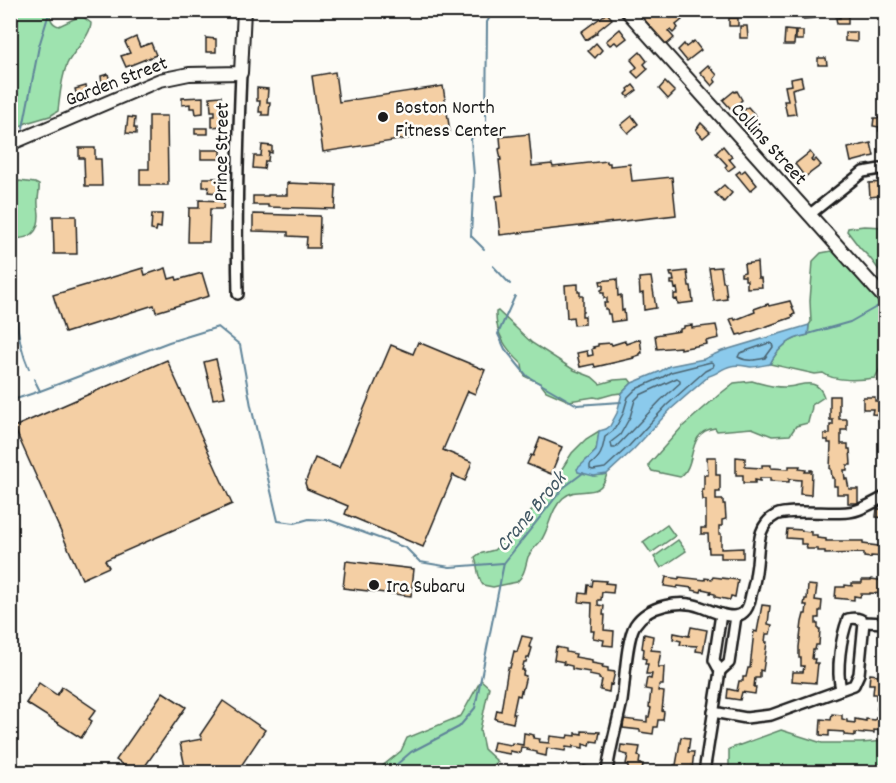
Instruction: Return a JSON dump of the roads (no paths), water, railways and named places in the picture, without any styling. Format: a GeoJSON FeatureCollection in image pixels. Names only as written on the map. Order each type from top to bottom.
{"type":"FeatureCollection","features":[{"type":"Feature","properties":{"kind":"main road","name":"Prince Street"},"geometry":{"type":"LineString","coordinates":[[241,73],[244,10]]}},
{"type":"Feature","properties":{"kind":"main road","name":"Collins Street"},"geometry":{"type":"LineString","coordinates":[[626,10],[885,300]]}},
{"type":"Feature","properties":{"kind":"main road","name":"Garden Street"},"geometry":{"type":"LineString","coordinates":[[10,144],[160,80],[189,74],[241,73]]}},
{"type":"Feature","properties":{"kind":"street","name":"Prince Street"},"geometry":{"type":"LineString","coordinates":[[238,294],[238,148],[241,73]]}},
{"type":"Feature","properties":{"kind":"street"},"geometry":{"type":"LineString","coordinates":[[809,215],[863,172],[885,168]]}},
{"type":"Feature","properties":{"kind":"street"},"geometry":{"type":"LineString","coordinates":[[607,772],[631,641],[637,622],[647,614],[667,605],[695,605],[721,614],[736,616],[743,613],[748,604],[757,565],[762,529],[767,521],[774,516],[789,512],[850,512],[885,496]]}},
{"type":"Feature","properties":{"kind":"street"},"geometry":{"type":"LineString","coordinates":[[704,772],[720,671],[714,660],[721,614]]}},
{"type":"Feature","properties":{"kind":"street"},"geometry":{"type":"LineString","coordinates":[[720,671],[729,663],[736,616]]}},
{"type":"Feature","properties":{"kind":"street"},"geometry":{"type":"LineString","coordinates":[[841,689],[839,665],[844,629],[848,619],[885,623]]}},
{"type":"Feature","properties":{"kind":"street"},"geometry":{"type":"LineString","coordinates":[[713,712],[746,718],[771,715],[854,685],[859,674],[864,622]]}},
{"type":"Feature","properties":{"kind":"water"},"geometry":{"type":"Polygon","coordinates":[[[809,325],[808,335],[785,344],[770,364],[753,367],[734,365],[709,376],[671,409],[607,474],[594,476],[578,472],[577,469],[596,451],[599,431],[610,426],[617,413],[622,393],[632,383],[669,366],[704,359],[722,351],[809,325]]]}},
{"type":"Feature","properties":{"kind":"waterway"},"geometry":{"type":"LineString","coordinates":[[23,128],[39,46],[50,10]]}},
{"type":"Feature","properties":{"kind":"waterway"},"geometry":{"type":"LineString","coordinates":[[484,249],[471,236],[474,175],[471,139],[486,124],[487,22],[494,10]]}},
{"type":"Feature","properties":{"kind":"waterway"},"geometry":{"type":"LineString","coordinates":[[16,156],[16,308],[20,339],[29,369]]}},
{"type":"Feature","properties":{"kind":"waterway"},"geometry":{"type":"LineString","coordinates":[[493,266],[510,284]]}},
{"type":"Feature","properties":{"kind":"waterway"},"geometry":{"type":"LineString","coordinates":[[515,296],[498,334],[505,349],[527,376],[577,405],[621,402]]}},
{"type":"Feature","properties":{"kind":"waterway","name":"Crane Brook"},"geometry":{"type":"LineString","coordinates":[[808,334],[850,322],[880,305]]}},
{"type":"Feature","properties":{"kind":"waterway"},"geometry":{"type":"LineString","coordinates":[[10,401],[169,342],[218,327],[240,345],[251,406],[278,521],[295,523],[309,519],[329,520],[406,548],[420,562],[450,567],[503,563]]}},
{"type":"Feature","properties":{"kind":"waterway"},"geometry":{"type":"LineString","coordinates":[[34,379],[40,391]]}},
{"type":"Feature","properties":{"kind":"waterway","name":"Crane Brook"},"geometry":{"type":"LineString","coordinates":[[388,772],[411,752],[459,727],[475,708],[504,563],[563,488],[583,473]]}},
{"type":"Feature","properties":{"kind":"place","name":"Boston North Fitness Center"},"geometry":{"type":"Point","coordinates":[383,117]}},
{"type":"Feature","properties":{"kind":"place","name":"Ira Subaru"},"geometry":{"type":"Point","coordinates":[374,585]}}]}
